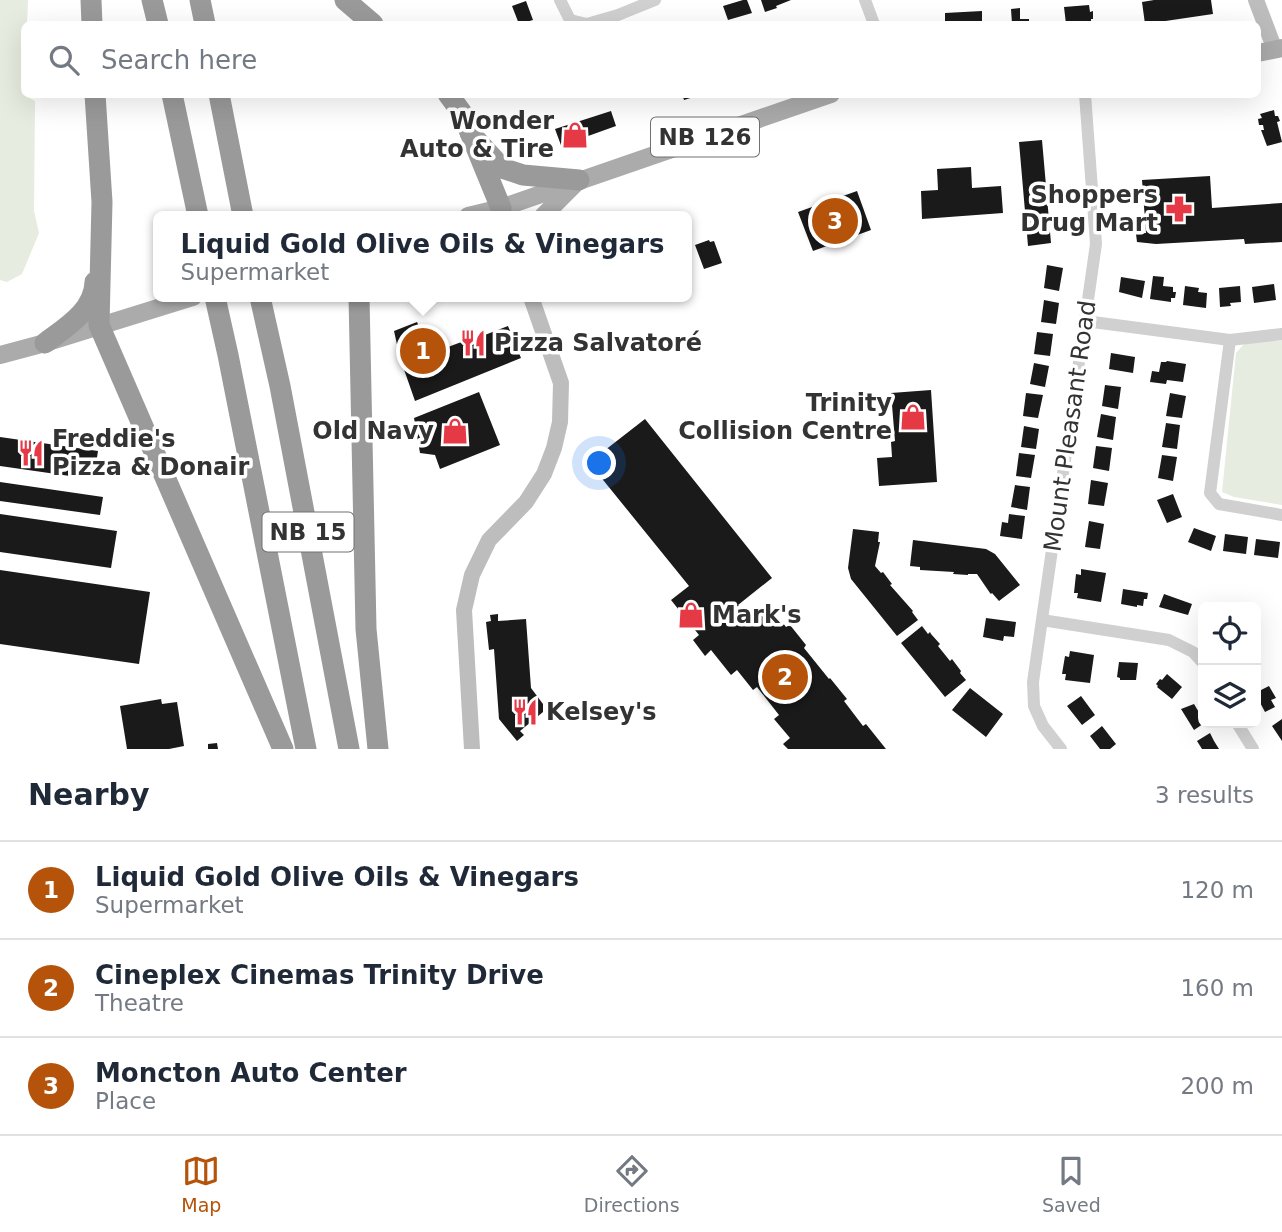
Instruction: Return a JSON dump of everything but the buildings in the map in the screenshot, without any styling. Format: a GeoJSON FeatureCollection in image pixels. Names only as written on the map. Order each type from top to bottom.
{"type":"FeatureCollection","features":[{"type":"Feature","properties":{"kind":"highway"},"geometry":{"type":"LineString","coordinates":[[91,0],[92,21]]}},
{"type":"Feature","properties":{"kind":"highway"},"geometry":{"type":"LineString","coordinates":[[152,0],[157,21]]}},
{"type":"Feature","properties":{"kind":"highway"},"geometry":{"type":"LineString","coordinates":[[200,0],[204,21]]}},
{"type":"Feature","properties":{"kind":"highway"},"geometry":{"type":"LineString","coordinates":[[345,0],[370,21]]}},
{"type":"Feature","properties":{"kind":"highway"},"geometry":{"type":"LineString","coordinates":[[95,98],[102,202],[99,325],[284,749]]}},
{"type":"Feature","properties":{"kind":"highway"},"geometry":{"type":"LineString","coordinates":[[173,98],[197,211]]}},
{"type":"Feature","properties":{"kind":"highway"},"geometry":{"type":"LineString","coordinates":[[220,98],[242,211]]}},
{"type":"Feature","properties":{"kind":"highway"},"geometry":{"type":"LineString","coordinates":[[451,98],[462,113],[502,211]]}},
{"type":"Feature","properties":{"kind":"highway"},"geometry":{"type":"LineString","coordinates":[[470,132],[502,168],[523,175],[579,180]]}},
{"type":"Feature","properties":{"kind":"highway"},"geometry":{"type":"LineString","coordinates":[[45,343],[78,318],[94,292],[99,168]]}},
{"type":"Feature","properties":{"kind":"highway","name":"NB 15"},"geometry":{"type":"LineString","coordinates":[[216,302],[306,749]]}},
{"type":"Feature","properties":{"kind":"highway"},"geometry":{"type":"LineString","coordinates":[[359,302],[366,629],[378,749]]}},
{"type":"Feature","properties":{"kind":"highway","name":"NB 15"},"geometry":{"type":"LineString","coordinates":[[262,306],[280,386],[349,749]]}},
{"type":"Feature","properties":{"kind":"main road","name":"NB 126"},"geometry":{"type":"LineString","coordinates":[[504,211],[579,180],[819,98]]}},
{"type":"Feature","properties":{"kind":"main road"},"geometry":{"type":"LineString","coordinates":[[548,211],[579,180]]}},
{"type":"Feature","properties":{"kind":"main road"},"geometry":{"type":"LineString","coordinates":[[0,355],[176,302]]}},
{"type":"Feature","properties":{"kind":"street"},"geometry":{"type":"LineString","coordinates":[[560,0],[570,20],[574,21]]}},
{"type":"Feature","properties":{"kind":"street"},"geometry":{"type":"LineString","coordinates":[[597,21],[655,0]]}},
{"type":"Feature","properties":{"kind":"street"},"geometry":{"type":"LineString","coordinates":[[865,0],[873,21]]}},
{"type":"Feature","properties":{"kind":"street"},"geometry":{"type":"LineString","coordinates":[[1256,0],[1272,50]]}},
{"type":"Feature","properties":{"kind":"street","name":"Mount Pleasant Road"},"geometry":{"type":"LineString","coordinates":[[1061,749],[1043,726],[1034,706],[1033,682],[1096,244],[1085,98]]}},
{"type":"Feature","properties":{"kind":"street"},"geometry":{"type":"LineString","coordinates":[[472,749],[464,610],[472,575],[489,540],[526,502],[544,474],[560,422],[561,383],[533,302]]}},
{"type":"Feature","properties":{"kind":"street"},"geometry":{"type":"LineString","coordinates":[[1085,321],[1230,340],[1282,334]]}},
{"type":"Feature","properties":{"kind":"street"},"geometry":{"type":"LineString","coordinates":[[1230,340],[1210,493],[1219,505],[1282,515]]}},
{"type":"Feature","properties":{"kind":"street"},"geometry":{"type":"LineString","coordinates":[[1042,620],[1169,640],[1193,652],[1198,658]]}},
{"type":"Feature","properties":{"kind":"street"},"geometry":{"type":"LineString","coordinates":[[1240,728],[1253,749]]}},
{"type":"Feature","properties":{"kind":"shaded area"},"geometry":{"type":"Polygon","coordinates":[[[0,0],[28,0],[27,21],[21,21],[21,98],[35,101],[34,211],[39,233],[22,274],[7,282],[0,280],[0,0]]]}},
{"type":"Feature","properties":{"kind":"shaded area"},"geometry":{"type":"Polygon","coordinates":[[[1282,340],[1282,505],[1234,497],[1222,492],[1236,353],[1245,343],[1282,340]]]}},
{"type":"Feature","properties":{"kind":"place","name":"Wonder Auto & Tire"},"geometry":{"type":"Point","coordinates":[575,135]}},
{"type":"Feature","properties":{"kind":"place","name":"Shoppers Drug Mart"},"geometry":{"type":"Point","coordinates":[1179,209]}},
{"type":"Feature","properties":{"kind":"place","name":"Moncton Auto Center"},"geometry":{"type":"Point","coordinates":[835,221]}},
{"type":"Feature","properties":{"kind":"place","name":"Pizza Salvatoré"},"geometry":{"type":"Point","coordinates":[473,343]}},
{"type":"Feature","properties":{"kind":"place","name":"Liquid Gold Olive Oils & Vinegars"},"geometry":{"type":"Point","coordinates":[423,351]}},
{"type":"Feature","properties":{"kind":"place","name":"Trinity Collision Centre"},"geometry":{"type":"Point","coordinates":[913,417]}},
{"type":"Feature","properties":{"kind":"place","name":"Old Navy"},"geometry":{"type":"Point","coordinates":[455,431]}},
{"type":"Feature","properties":{"kind":"place","name":"Freddie's Pizza & Donair"},"geometry":{"type":"Point","coordinates":[31,453]}},
{"type":"Feature","properties":{"kind":"place","name":"Mark's"},"geometry":{"type":"Point","coordinates":[691,615]}},
{"type":"Feature","properties":{"kind":"place","name":"Cineplex Cinemas Trinity Drive"},"geometry":{"type":"Point","coordinates":[785,677]}},
{"type":"Feature","properties":{"kind":"place","name":"Kelsey's"},"geometry":{"type":"Point","coordinates":[525,712]}}]}
